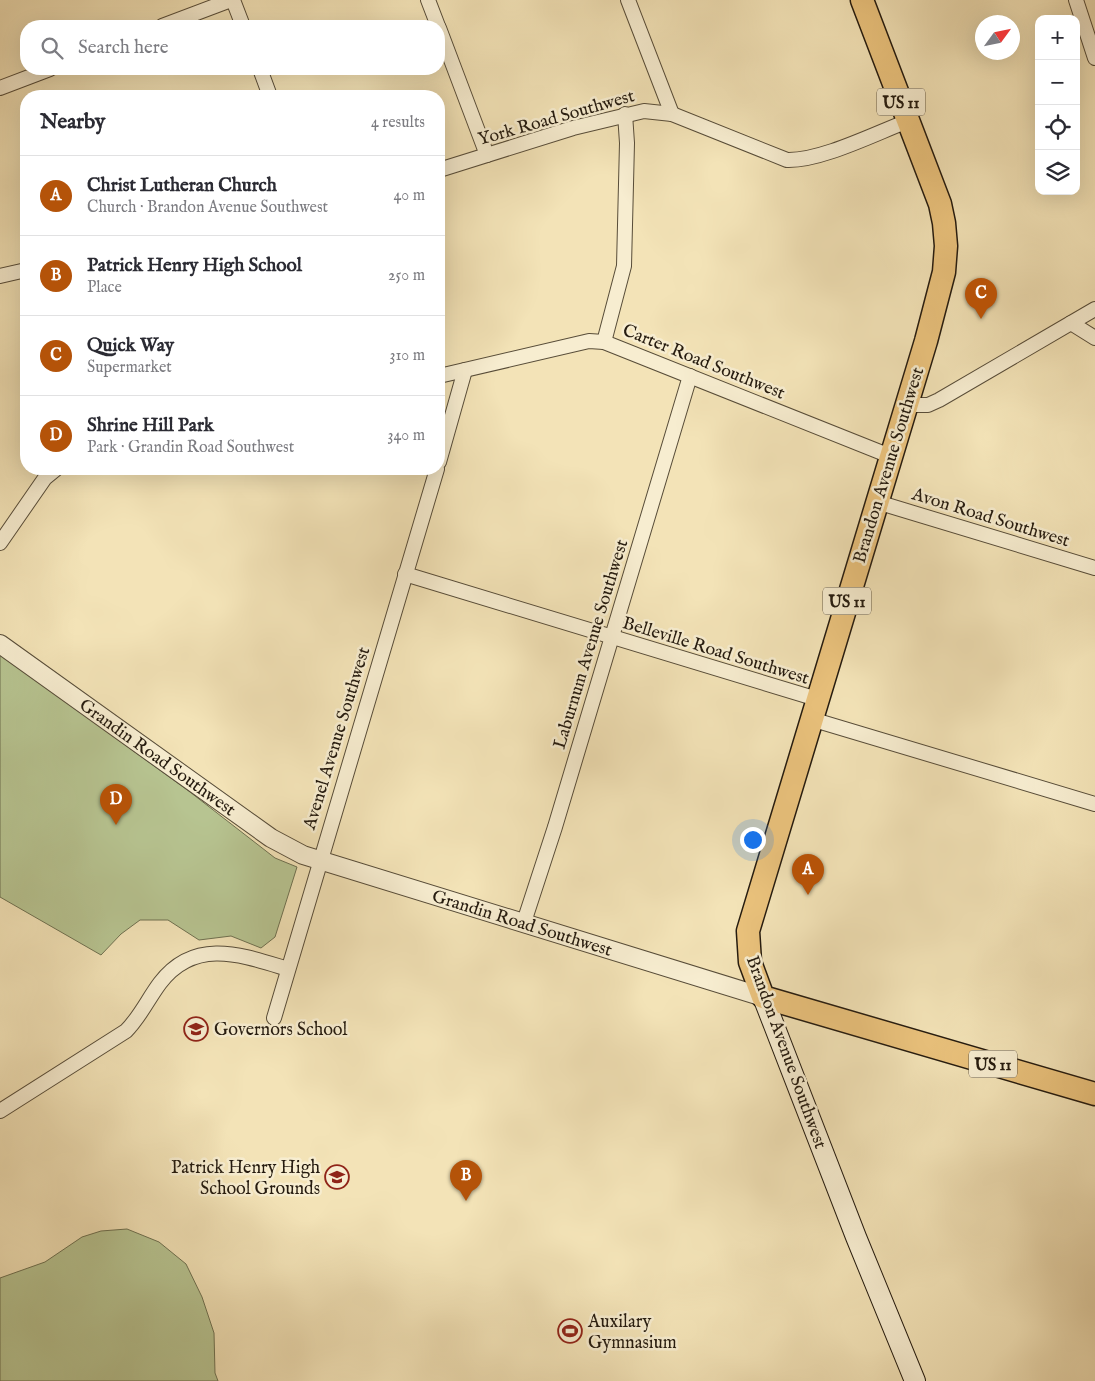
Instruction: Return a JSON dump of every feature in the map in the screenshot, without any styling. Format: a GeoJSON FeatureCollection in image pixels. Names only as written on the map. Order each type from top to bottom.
{"type":"FeatureCollection","features":[{"type":"Feature","properties":{"kind":"main road","name":"Brandon Avenue Southwest"},"geometry":{"type":"LineString","coordinates":[[862,0],[940,204],[946,246],[940,289],[748,931],[750,962],[856,1237],[915,1381]]}},
{"type":"Feature","properties":{"kind":"main road","name":"Grandin Road Southwest"},"geometry":{"type":"LineString","coordinates":[[764,997],[1095,1094]]}},
{"type":"Feature","properties":{"kind":"street"},"geometry":{"type":"LineString","coordinates":[[178,20],[232,0],[240,20]]}},
{"type":"Feature","properties":{"kind":"street"},"geometry":{"type":"LineString","coordinates":[[428,0],[435,20]]}},
{"type":"Feature","properties":{"kind":"street"},"geometry":{"type":"LineString","coordinates":[[628,0],[672,114]]}},
{"type":"Feature","properties":{"kind":"street"},"geometry":{"type":"LineString","coordinates":[[1076,0],[1095,58]]}},
{"type":"Feature","properties":{"kind":"street"},"geometry":{"type":"LineString","coordinates":[[445,45],[487,156]]}},
{"type":"Feature","properties":{"kind":"street"},"geometry":{"type":"LineString","coordinates":[[0,88],[34,75]]}},
{"type":"Feature","properties":{"kind":"street"},"geometry":{"type":"LineString","coordinates":[[262,75],[268,90]]}},
{"type":"Feature","properties":{"kind":"street","name":"York Road Southwest"},"geometry":{"type":"LineString","coordinates":[[445,168],[644,110],[672,114],[787,160],[797,160],[819,154],[908,121]]}},
{"type":"Feature","properties":{"kind":"street"},"geometry":{"type":"LineString","coordinates":[[604,342],[624,266],[628,142],[625,114]]}},
{"type":"Feature","properties":{"kind":"street"},"geometry":{"type":"LineString","coordinates":[[0,276],[20,271]]}},
{"type":"Feature","properties":{"kind":"street"},"geometry":{"type":"LineString","coordinates":[[906,405],[928,405],[939,400],[1095,309]]}},
{"type":"Feature","properties":{"kind":"street"},"geometry":{"type":"LineString","coordinates":[[1071,323],[1095,338]]}},
{"type":"Feature","properties":{"kind":"street","name":"Carter Road Southwest"},"geometry":{"type":"LineString","coordinates":[[445,375],[589,341],[604,342],[890,456]]}},
{"type":"Feature","properties":{"kind":"street"},"geometry":{"type":"LineString","coordinates":[[445,441],[465,370]]}},
{"type":"Feature","properties":{"kind":"street","name":"Laburnum Avenue Southwest"},"geometry":{"type":"LineString","coordinates":[[524,922],[558,818],[610,638],[690,376]]}},
{"type":"Feature","properties":{"kind":"street"},"geometry":{"type":"LineString","coordinates":[[0,543],[49,475]]}},
{"type":"Feature","properties":{"kind":"street","name":"Avenel Avenue Southwest"},"geometry":{"type":"LineString","coordinates":[[274,1018],[319,860],[435,475]]}},
{"type":"Feature","properties":{"kind":"street","name":"Avon Road Southwest"},"geometry":{"type":"LineString","coordinates":[[876,502],[1095,568]]}},
{"type":"Feature","properties":{"kind":"street","name":"Belleville Road Southwest"},"geometry":{"type":"LineString","coordinates":[[405,574],[610,638],[1095,804]]}},
{"type":"Feature","properties":{"kind":"street","name":"Grandin Road Southwest"},"geometry":{"type":"LineString","coordinates":[[0,644],[271,838],[319,860],[764,997]]}},
{"type":"Feature","properties":{"kind":"street"},"geometry":{"type":"LineString","coordinates":[[0,1111],[126,1031],[159,984],[181,964],[203,955],[225,953],[240,955],[288,969]]}},
{"type":"Feature","properties":{"kind":"green space"},"geometry":{"type":"Polygon","coordinates":[[[0,654],[190,792],[275,858],[297,867],[275,937],[261,948],[231,936],[199,940],[168,920],[140,920],[121,934],[101,955],[0,897],[0,654]]]}},
{"type":"Feature","properties":{"kind":"green space"},"geometry":{"type":"Polygon","coordinates":[[[127,1229],[159,1242],[186,1264],[202,1297],[214,1333],[215,1373],[218,1381],[0,1381],[0,1278],[45,1262],[82,1237],[101,1231],[127,1229]]]}},
{"type":"Feature","properties":{"kind":"place","name":"Quick Way"},"geometry":{"type":"Point","coordinates":[981,319]}},
{"type":"Feature","properties":{"kind":"place","name":"Shrine Hill Park"},"geometry":{"type":"Point","coordinates":[116,825]}},
{"type":"Feature","properties":{"kind":"place","name":"Christ Lutheran Church"},"geometry":{"type":"Point","coordinates":[808,895]}},
{"type":"Feature","properties":{"kind":"place","name":"Governors School"},"geometry":{"type":"Point","coordinates":[196,1029]}},
{"type":"Feature","properties":{"kind":"place","name":"Patrick Henry High School Grounds"},"geometry":{"type":"Point","coordinates":[337,1177]}},
{"type":"Feature","properties":{"kind":"place","name":"Patrick Henry High School"},"geometry":{"type":"Point","coordinates":[466,1201]}},
{"type":"Feature","properties":{"kind":"place","name":"Auxilary Gymnasium"},"geometry":{"type":"Point","coordinates":[570,1331]}}]}
